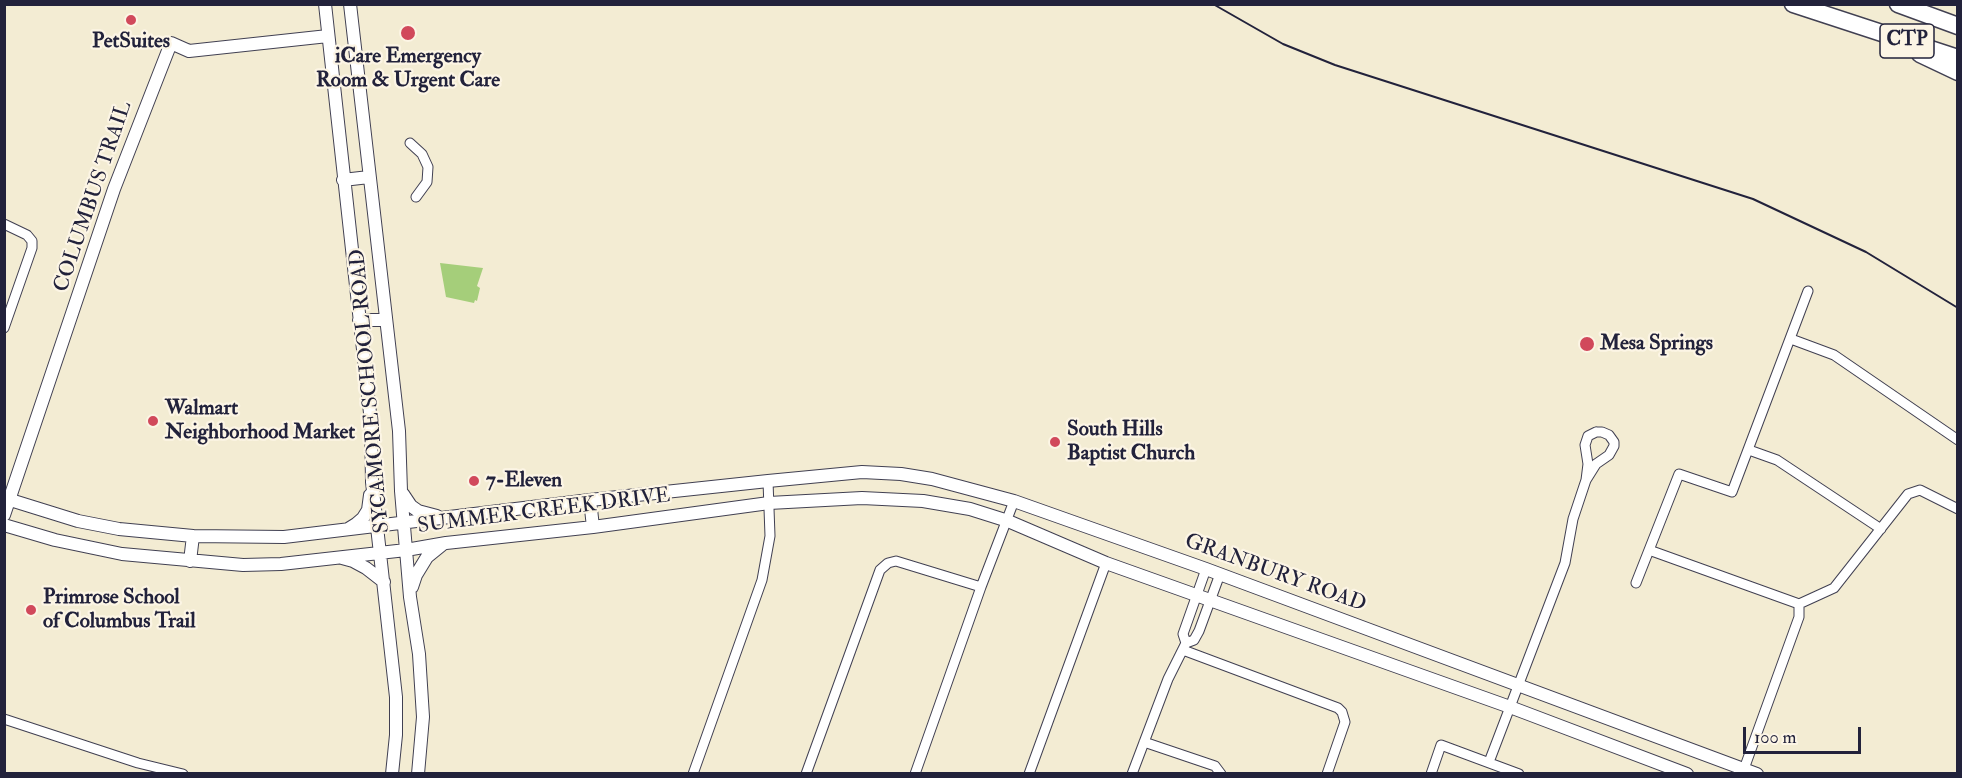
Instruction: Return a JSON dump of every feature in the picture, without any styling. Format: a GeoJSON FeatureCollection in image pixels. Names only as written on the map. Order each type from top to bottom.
{"type":"FeatureCollection","features":[{"type":"Feature","properties":{"kind":"highway","name":"CTP"},"geometry":{"type":"LineString","coordinates":[[1793,4],[1958,58]]}},
{"type":"Feature","properties":{"kind":"highway","name":"CTP"},"geometry":{"type":"LineString","coordinates":[[1898,4],[1958,26]]}},
{"type":"Feature","properties":{"kind":"highway"},"geometry":{"type":"LineString","coordinates":[[1910,4],[1958,16]]}},
{"type":"Feature","properties":{"kind":"highway"},"geometry":{"type":"LineString","coordinates":[[1857,24],[1958,72]]}},
{"type":"Feature","properties":{"kind":"main road","name":"SYCAMORE SCHOOL ROAD"},"geometry":{"type":"LineString","coordinates":[[325,4],[371,422],[372,482],[396,697],[396,735],[392,774]]}},
{"type":"Feature","properties":{"kind":"main road","name":"SYCAMORE SCHOOL ROAD"},"geometry":{"type":"LineString","coordinates":[[350,4],[399,431],[401,491],[410,597],[419,654],[423,717],[418,774]]}},
{"type":"Feature","properties":{"kind":"main road","name":"COLUMBUS TRAIL"},"geometry":{"type":"LineString","coordinates":[[4,515],[114,189],[171,43],[189,51],[328,36]]}},
{"type":"Feature","properties":{"kind":"main road"},"geometry":{"type":"LineString","coordinates":[[343,180],[369,177]]}},
{"type":"Feature","properties":{"kind":"main road"},"geometry":{"type":"LineString","coordinates":[[359,320],[386,320]]}},
{"type":"Feature","properties":{"kind":"main road","name":"GRANBURY ROAD"},"geometry":{"type":"LineString","coordinates":[[768,481],[862,472],[901,474],[932,479],[1014,501],[1220,574],[1757,774]]}},
{"type":"Feature","properties":{"kind":"main road","name":"SUMMER CREEK DRIVE"},"geometry":{"type":"LineString","coordinates":[[8,500],[78,521],[119,529],[193,536],[284,537],[768,481]]}},
{"type":"Feature","properties":{"kind":"main road"},"geometry":{"type":"LineString","coordinates":[[345,530],[356,524],[368,510],[372,482]]}},
{"type":"Feature","properties":{"kind":"main road"},"geometry":{"type":"LineString","coordinates":[[401,491],[411,506],[418,511],[444,518]]}},
{"type":"Feature","properties":{"kind":"main road"},"geometry":{"type":"LineString","coordinates":[[769,504],[862,498],[923,501],[970,509],[1008,521],[1106,563],[1510,707],[1687,774]]}},
{"type":"Feature","properties":{"kind":"main road"},"geometry":{"type":"LineString","coordinates":[[590,500],[593,527]]}},
{"type":"Feature","properties":{"kind":"main road","name":"SUMMER CREEK DRIVE"},"geometry":{"type":"LineString","coordinates":[[4,525],[83,547],[122,554],[243,565],[281,564],[769,504]]}},
{"type":"Feature","properties":{"kind":"main road"},"geometry":{"type":"LineString","coordinates":[[190,561],[193,536]]}},
{"type":"Feature","properties":{"kind":"main road"},"geometry":{"type":"LineString","coordinates":[[410,597],[421,566],[427,557],[446,543]]}},
{"type":"Feature","properties":{"kind":"main road"},"geometry":{"type":"LineString","coordinates":[[338,557],[353,561],[384,582]]}},
{"type":"Feature","properties":{"kind":"street"},"geometry":{"type":"LineString","coordinates":[[410,143],[422,154],[429,167],[427,182],[416,197]]}},
{"type":"Feature","properties":{"kind":"street"},"geometry":{"type":"LineString","coordinates":[[4,224],[27,235],[32,241],[32,248],[4,328]]}},
{"type":"Feature","properties":{"kind":"street"},"geometry":{"type":"LineString","coordinates":[[1636,583],[1679,474],[1732,492],[1808,291]]}},
{"type":"Feature","properties":{"kind":"street"},"geometry":{"type":"LineString","coordinates":[[1791,339],[1834,356],[1958,440]]}},
{"type":"Feature","properties":{"kind":"street"},"geometry":{"type":"LineString","coordinates":[[1489,762],[1565,563],[1573,519],[1586,480],[1588,464],[1586,441],[1592,433],[1602,432],[1614,441],[1612,451],[1596,464],[1586,480]]}},
{"type":"Feature","properties":{"kind":"street"},"geometry":{"type":"LineString","coordinates":[[1749,450],[1778,460],[1881,529]]}},
{"type":"Feature","properties":{"kind":"street"},"geometry":{"type":"LineString","coordinates":[[693,774],[762,580],[770,536],[768,481]]}},
{"type":"Feature","properties":{"kind":"street"},"geometry":{"type":"LineString","coordinates":[[1649,550],[1799,604],[1834,588],[1908,494],[1920,490],[1957,507]]}},
{"type":"Feature","properties":{"kind":"street"},"geometry":{"type":"LineString","coordinates":[[915,774],[1014,501]]}},
{"type":"Feature","properties":{"kind":"street"},"geometry":{"type":"LineString","coordinates":[[806,774],[880,570],[888,563],[896,561],[981,587]]}},
{"type":"Feature","properties":{"kind":"street"},"geometry":{"type":"LineString","coordinates":[[1029,774],[1106,563]]}},
{"type":"Feature","properties":{"kind":"street"},"geometry":{"type":"LineString","coordinates":[[1185,646],[1183,634],[1206,569]]}},
{"type":"Feature","properties":{"kind":"street"},"geometry":{"type":"LineString","coordinates":[[1132,774],[1168,679],[1185,646],[1194,640],[1220,574]]}},
{"type":"Feature","properties":{"kind":"street"},"geometry":{"type":"LineString","coordinates":[[1744,771],[1799,617],[1799,604]]}},
{"type":"Feature","properties":{"kind":"street"},"geometry":{"type":"LineString","coordinates":[[1185,646],[1338,708],[1345,722],[1327,774]]}},
{"type":"Feature","properties":{"kind":"street"},"geometry":{"type":"LineString","coordinates":[[4,718],[138,763],[183,774]]}},
{"type":"Feature","properties":{"kind":"street"},"geometry":{"type":"LineString","coordinates":[[1144,742],[1215,766],[1221,774]]}},
{"type":"Feature","properties":{"kind":"street"},"geometry":{"type":"LineString","coordinates":[[1431,774],[1441,745],[1519,774]]}},
{"type":"Feature","properties":{"kind":"green space"},"geometry":{"type":"Polygon","coordinates":[[[440,263],[483,268],[477,286],[480,288],[477,301],[475,300],[474,303],[446,297],[440,263]]]}},
{"type":"Feature","properties":{"kind":"railway"},"geometry":{"type":"LineString","coordinates":[[1213,4],[1283,44],[1335,65],[1753,199],[1866,252],[1958,308]]}},
{"type":"Feature","properties":{"kind":"place","name":"PetSuites"},"geometry":{"type":"Point","coordinates":[131,20]}},
{"type":"Feature","properties":{"kind":"place","name":"iCare Emergency Room & Urgent Care"},"geometry":{"type":"Point","coordinates":[408,33]}},
{"type":"Feature","properties":{"kind":"place","name":"Mesa Springs"},"geometry":{"type":"Point","coordinates":[1587,344]}},
{"type":"Feature","properties":{"kind":"place","name":"Walmart Neighborhood Market"},"geometry":{"type":"Point","coordinates":[153,421]}},
{"type":"Feature","properties":{"kind":"place","name":"South Hills Baptist Church"},"geometry":{"type":"Point","coordinates":[1055,442]}},
{"type":"Feature","properties":{"kind":"place","name":"7-Eleven"},"geometry":{"type":"Point","coordinates":[474,481]}},
{"type":"Feature","properties":{"kind":"place","name":"Primrose School of Columbus Trail"},"geometry":{"type":"Point","coordinates":[31,610]}}]}
